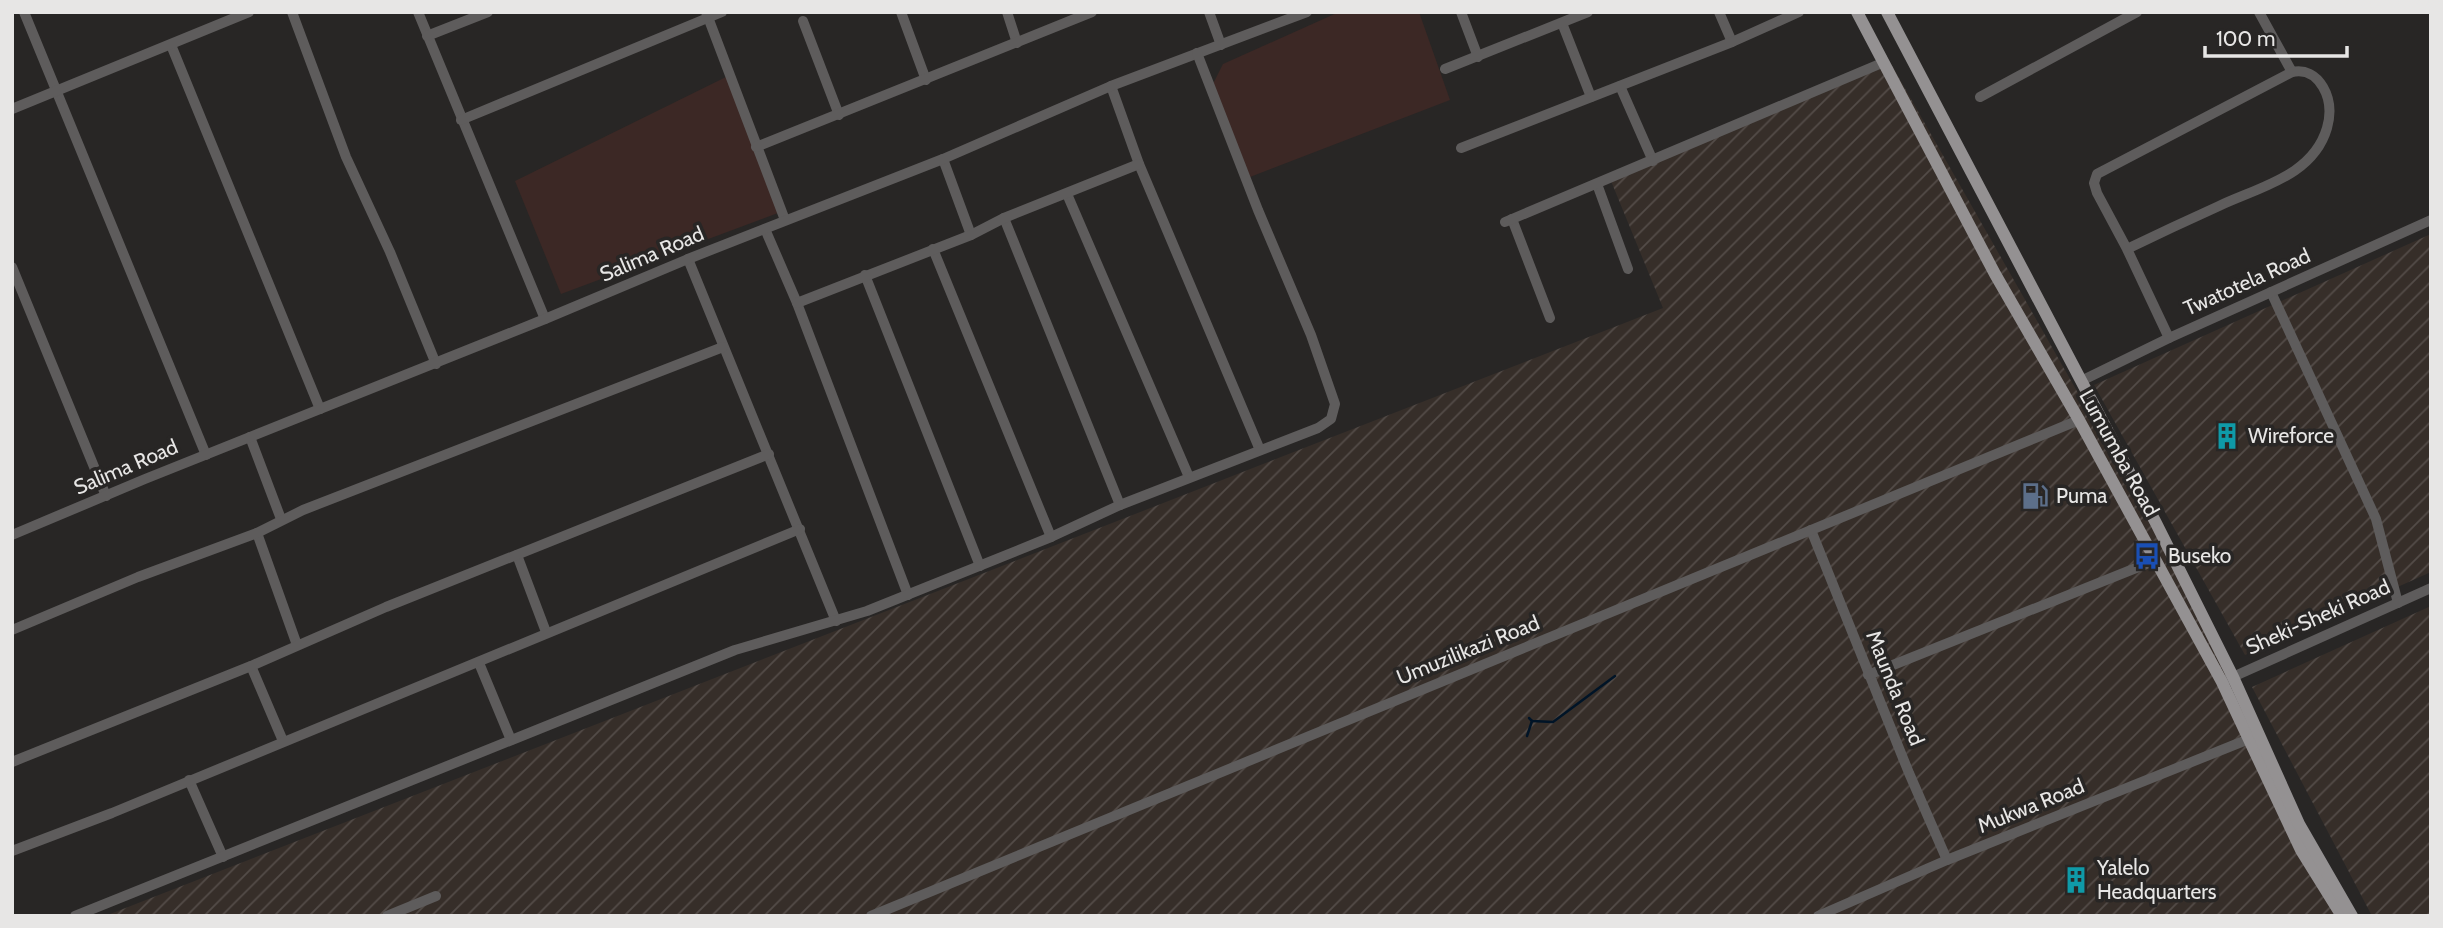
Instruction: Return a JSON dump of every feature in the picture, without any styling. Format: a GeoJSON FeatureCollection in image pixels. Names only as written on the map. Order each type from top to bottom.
{"type":"FeatureCollection","features":[{"type":"Feature","properties":{"kind":"main road","name":"Lumumba Road"},"geometry":{"type":"LineString","coordinates":[[1857,12],[1995,274],[2156,560],[2228,679]]}},
{"type":"Feature","properties":{"kind":"main road","name":"Lumumba Road"},"geometry":{"type":"LineString","coordinates":[[1887,12],[2156,523],[2255,737],[2299,824],[2352,916]]}},
{"type":"Feature","properties":{"kind":"main road","name":"Lumumba Road"},"geometry":{"type":"LineString","coordinates":[[2255,737],[2301,850],[2342,916]]}},
{"type":"Feature","properties":{"kind":"street"},"geometry":{"type":"LineString","coordinates":[[24,12],[205,455]]}},
{"type":"Feature","properties":{"kind":"street"},"geometry":{"type":"LineString","coordinates":[[12,109],[249,12]]}},
{"type":"Feature","properties":{"kind":"street"},"geometry":{"type":"LineString","coordinates":[[292,12],[346,157],[390,252],[436,364]]}},
{"type":"Feature","properties":{"kind":"street"},"geometry":{"type":"LineString","coordinates":[[418,12],[545,319]]}},
{"type":"Feature","properties":{"kind":"street"},"geometry":{"type":"LineString","coordinates":[[427,36],[488,12]]}},
{"type":"Feature","properties":{"kind":"street"},"geometry":{"type":"LineString","coordinates":[[461,120],[707,15],[722,12]]}},
{"type":"Feature","properties":{"kind":"street"},"geometry":{"type":"LineString","coordinates":[[901,12],[926,80]]}},
{"type":"Feature","properties":{"kind":"street"},"geometry":{"type":"LineString","coordinates":[[1007,12],[1017,43]]}},
{"type":"Feature","properties":{"kind":"street"},"geometry":{"type":"LineString","coordinates":[[756,147],[1092,12]]}},
{"type":"Feature","properties":{"kind":"street"},"geometry":{"type":"LineString","coordinates":[[1209,12],[1221,45]]}},
{"type":"Feature","properties":{"kind":"street"},"geometry":{"type":"LineString","coordinates":[[1461,12],[1478,57]]}},
{"type":"Feature","properties":{"kind":"street"},"geometry":{"type":"LineString","coordinates":[[1445,69],[1588,12]]}},
{"type":"Feature","properties":{"kind":"street"},"geometry":{"type":"LineString","coordinates":[[1719,12],[1732,42]]}},
{"type":"Feature","properties":{"kind":"street"},"geometry":{"type":"LineString","coordinates":[[1461,148],[1732,42],[1799,12]]}},
{"type":"Feature","properties":{"kind":"street"},"geometry":{"type":"LineString","coordinates":[[1980,97],[2137,12]]}},
{"type":"Feature","properties":{"kind":"street"},"geometry":{"type":"LineString","coordinates":[[2259,12],[2292,72]]}},
{"type":"Feature","properties":{"kind":"street","name":"Salima Road"},"geometry":{"type":"LineString","coordinates":[[12,535],[688,259],[943,159],[1111,86],[1301,14]]}},
{"type":"Feature","properties":{"kind":"street"},"geometry":{"type":"LineString","coordinates":[[707,15],[785,220]]}},
{"type":"Feature","properties":{"kind":"street"},"geometry":{"type":"LineString","coordinates":[[803,21],[839,115]]}},
{"type":"Feature","properties":{"kind":"street"},"geometry":{"type":"LineString","coordinates":[[1562,23],[1591,97]]}},
{"type":"Feature","properties":{"kind":"street"},"geometry":{"type":"LineString","coordinates":[[171,45],[320,410]]}},
{"type":"Feature","properties":{"kind":"street"},"geometry":{"type":"LineString","coordinates":[[75,916],[735,650],[836,621],[908,595],[1051,537],[1120,505],[1318,428],[1331,419],[1335,404],[1311,335],[1258,210],[1197,53]]}},
{"type":"Feature","properties":{"kind":"street"},"geometry":{"type":"LineString","coordinates":[[1550,318],[1509,220],[1882,63]]}},
{"type":"Feature","properties":{"kind":"street"},"geometry":{"type":"LineString","coordinates":[[2127,249],[2273,183],[2304,163],[2323,139],[2330,118],[2327,96],[2316,78],[2300,70],[2292,72],[2097,174],[2094,183],[2096,193],[2127,249],[2169,338]]}},
{"type":"Feature","properties":{"kind":"street"},"geometry":{"type":"LineString","coordinates":[[1111,86],[1139,164],[1260,450]]}},
{"type":"Feature","properties":{"kind":"street"},"geometry":{"type":"LineString","coordinates":[[1620,86],[1653,161]]}},
{"type":"Feature","properties":{"kind":"street"},"geometry":{"type":"LineString","coordinates":[[943,159],[971,235]]}},
{"type":"Feature","properties":{"kind":"street"},"geometry":{"type":"LineString","coordinates":[[797,303],[971,235],[1004,218],[1139,164]]}},
{"type":"Feature","properties":{"kind":"street"},"geometry":{"type":"LineString","coordinates":[[1597,184],[1628,270]]}},
{"type":"Feature","properties":{"kind":"street"},"geometry":{"type":"LineString","coordinates":[[1067,194],[1189,477]]}},
{"type":"Feature","properties":{"kind":"street"},"geometry":{"type":"LineString","coordinates":[[1004,218],[1120,505]]}},
{"type":"Feature","properties":{"kind":"street","name":"Twatotela Road"},"geometry":{"type":"LineString","coordinates":[[2081,381],[2169,338],[2431,220]]}},
{"type":"Feature","properties":{"kind":"street"},"geometry":{"type":"LineString","coordinates":[[765,229],[797,303],[908,595]]}},
{"type":"Feature","properties":{"kind":"street"},"geometry":{"type":"LineString","coordinates":[[933,249],[1051,537]]}},
{"type":"Feature","properties":{"kind":"street"},"geometry":{"type":"LineString","coordinates":[[688,259],[836,621]]}},
{"type":"Feature","properties":{"kind":"street"},"geometry":{"type":"LineString","coordinates":[[12,267],[106,496]]}},
{"type":"Feature","properties":{"kind":"street"},"geometry":{"type":"LineString","coordinates":[[865,275],[980,566]]}},
{"type":"Feature","properties":{"kind":"street"},"geometry":{"type":"LineString","coordinates":[[2271,292],[2376,519],[2398,603]]}},
{"type":"Feature","properties":{"kind":"street"},"geometry":{"type":"LineString","coordinates":[[12,630],[138,577],[257,533],[281,519],[723,347]]}},
{"type":"Feature","properties":{"kind":"street","name":"Umuzilikazi Road"},"geometry":{"type":"LineString","coordinates":[[871,916],[2079,419]]}},
{"type":"Feature","properties":{"kind":"street"},"geometry":{"type":"LineString","coordinates":[[250,437],[281,519]]}},
{"type":"Feature","properties":{"kind":"street"},"geometry":{"type":"LineString","coordinates":[[12,762],[769,454]]}},
{"type":"Feature","properties":{"kind":"street"},"geometry":{"type":"LineString","coordinates":[[12,851],[479,663],[546,632],[800,529]]}},
{"type":"Feature","properties":{"kind":"street","name":"Maunda Road"},"geometry":{"type":"LineString","coordinates":[[1811,530],[1868,675],[1947,860]]}},
{"type":"Feature","properties":{"kind":"street"},"geometry":{"type":"LineString","coordinates":[[257,533],[297,645]]}},
{"type":"Feature","properties":{"kind":"street"},"geometry":{"type":"LineString","coordinates":[[517,555],[546,632]]}},
{"type":"Feature","properties":{"kind":"street"},"geometry":{"type":"LineString","coordinates":[[1868,675],[2156,560]]}},
{"type":"Feature","properties":{"kind":"street","name":"Sheki-Sheki Road"},"geometry":{"type":"LineString","coordinates":[[2228,679],[2431,588]]}},
{"type":"Feature","properties":{"kind":"street"},"geometry":{"type":"LineString","coordinates":[[479,663],[511,740]]}},
{"type":"Feature","properties":{"kind":"street"},"geometry":{"type":"LineString","coordinates":[[251,666],[283,741]]}},
{"type":"Feature","properties":{"kind":"street","name":"Mukwa Road"},"geometry":{"type":"LineString","coordinates":[[1818,916],[1947,860],[2255,737]]}},
{"type":"Feature","properties":{"kind":"street"},"geometry":{"type":"LineString","coordinates":[[189,780],[223,856]]}},
{"type":"Feature","properties":{"kind":"street"},"geometry":{"type":"LineString","coordinates":[[387,916],[436,896]]}},
{"type":"Feature","properties":{"kind":"shaded area"},"geometry":{"type":"Polygon","coordinates":[[[1339,12],[1419,12],[1450,100],[1250,177],[1213,84],[1223,64],[1339,12]]]}},
{"type":"Feature","properties":{"kind":"shaded area"},"geometry":{"type":"Polygon","coordinates":[[[1886,55],[2195,599],[2308,836],[2357,916],[105,916],[1663,308],[1611,181],[1845,82],[1886,55]]]}},
{"type":"Feature","properties":{"kind":"shaded area"},"geometry":{"type":"Polygon","coordinates":[[[728,76],[778,213],[561,294],[515,181],[728,76]]]}},
{"type":"Feature","properties":{"kind":"shaded area"},"geometry":{"type":"Polygon","coordinates":[[[2431,234],[2431,572],[2245,655],[2094,385],[2431,234]]]}},
{"type":"Feature","properties":{"kind":"shaded area"},"geometry":{"type":"Polygon","coordinates":[[[2431,606],[2431,916],[2372,916],[2252,687],[2431,606]]]}},
{"type":"Feature","properties":{"kind":"waterway"},"geometry":{"type":"LineString","coordinates":[[1529,718],[1532,721],[1553,722],[1615,676]]}},
{"type":"Feature","properties":{"kind":"waterway"},"geometry":{"type":"LineString","coordinates":[[1527,736],[1532,721]]}},
{"type":"Feature","properties":{"kind":"place","name":"Wireforce"},"geometry":{"type":"Point","coordinates":[2227,436]}},
{"type":"Feature","properties":{"kind":"place","name":"Puma"},"geometry":{"type":"Point","coordinates":[2035,496]}},
{"type":"Feature","properties":{"kind":"place","name":"Buseko"},"geometry":{"type":"Point","coordinates":[2147,556]}},
{"type":"Feature","properties":{"kind":"place","name":"Yalelo Headquarters"},"geometry":{"type":"Point","coordinates":[2076,880]}}]}
